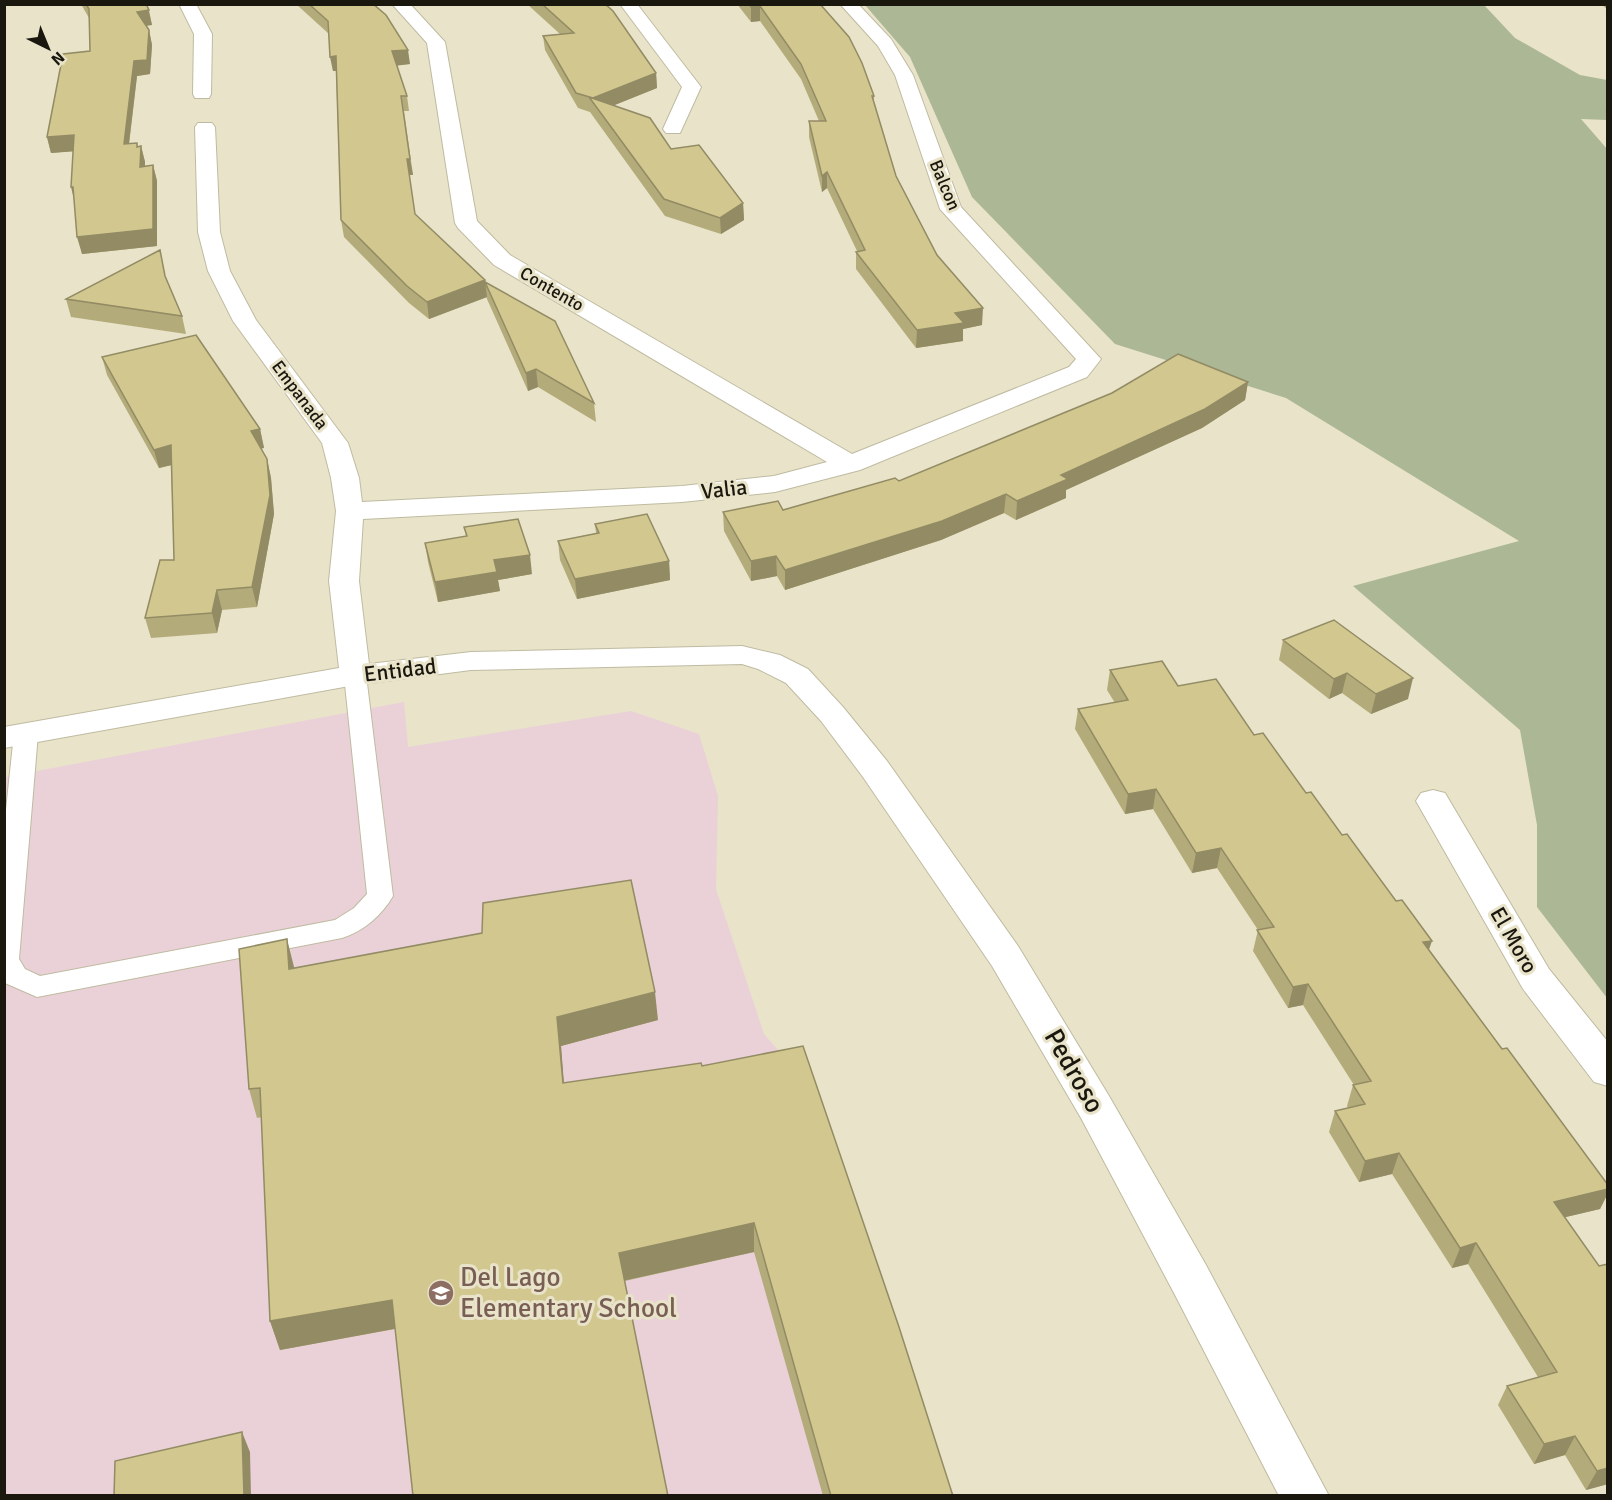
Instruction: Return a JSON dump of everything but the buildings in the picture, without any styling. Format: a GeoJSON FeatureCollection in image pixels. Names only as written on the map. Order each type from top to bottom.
{"type":"FeatureCollection","features":[{"type":"Feature","properties":{"kind":"street"},"geometry":{"type":"LineString","coordinates":[[187,4],[203,34],[202,94]]}},
{"type":"Feature","properties":{"kind":"street","name":"Contento"},"geometry":{"type":"LineString","coordinates":[[400,4],[436,42],[466,223],[502,260],[850,464]]}},
{"type":"Feature","properties":{"kind":"street"},"geometry":{"type":"LineString","coordinates":[[627,4],[692,87],[673,129]]}},
{"type":"Feature","properties":{"kind":"street","name":"Balcon"},"geometry":{"type":"LineString","coordinates":[[848,4],[885,43],[904,75],[951,209],[1089,359],[1078,372]]}},
{"type":"Feature","properties":{"kind":"street","name":"Empanada"},"geometry":{"type":"LineString","coordinates":[[205,127],[209,232],[219,271],[245,321],[335,442],[345,478],[350,511],[344,581],[355,675]]}},
{"type":"Feature","properties":{"kind":"street","name":"Valia"},"geometry":{"type":"LineString","coordinates":[[350,511],[682,494],[775,484],[850,464],[1078,372]]}},
{"type":"Feature","properties":{"kind":"street","name":"Entidad"},"geometry":{"type":"LineString","coordinates":[[15,736],[355,675],[471,661],[742,655],[770,662],[797,676]]}},
{"type":"Feature","properties":{"kind":"street","name":"Pedroso"},"geometry":{"type":"LineString","coordinates":[[797,676],[832,714],[875,770],[1011,966],[1107,1128],[1305,1496]]}},
{"type":"Feature","properties":{"kind":"street","name":"El Moro"},"geometry":{"type":"LineString","coordinates":[[1433,801],[1536,979],[1608,1071]]}},
{"type":"Feature","properties":{"kind":"lane"},"geometry":{"type":"LineString","coordinates":[[15,736],[5,959],[15,976],[38,987],[342,928],[363,915],[380,896],[355,675]]}},
{"type":"Feature","properties":{"kind":"shaded area","name":"Del Lago Elementary School"},"geometry":{"type":"Polygon","coordinates":[[[404,702],[408,747],[631,711],[699,734],[718,796],[716,889],[764,1034],[813,1090],[943,1495],[5,1496],[5,777],[404,702]]]}},
{"type":"Feature","properties":{"kind":"green space"},"geometry":{"type":"Polygon","coordinates":[[[865,5],[1484,5],[1515,38],[1580,75],[1607,80],[1607,120],[1581,119],[1608,150],[1607,998],[1537,907],[1537,825],[1520,730],[1353,586],[1519,541],[1286,398],[1115,344],[972,197],[910,57],[865,5]]]}},
{"type":"Feature","properties":{"kind":"place","name":"Del Lago Elementary School"},"geometry":{"type":"Point","coordinates":[441,1293]}}]}
